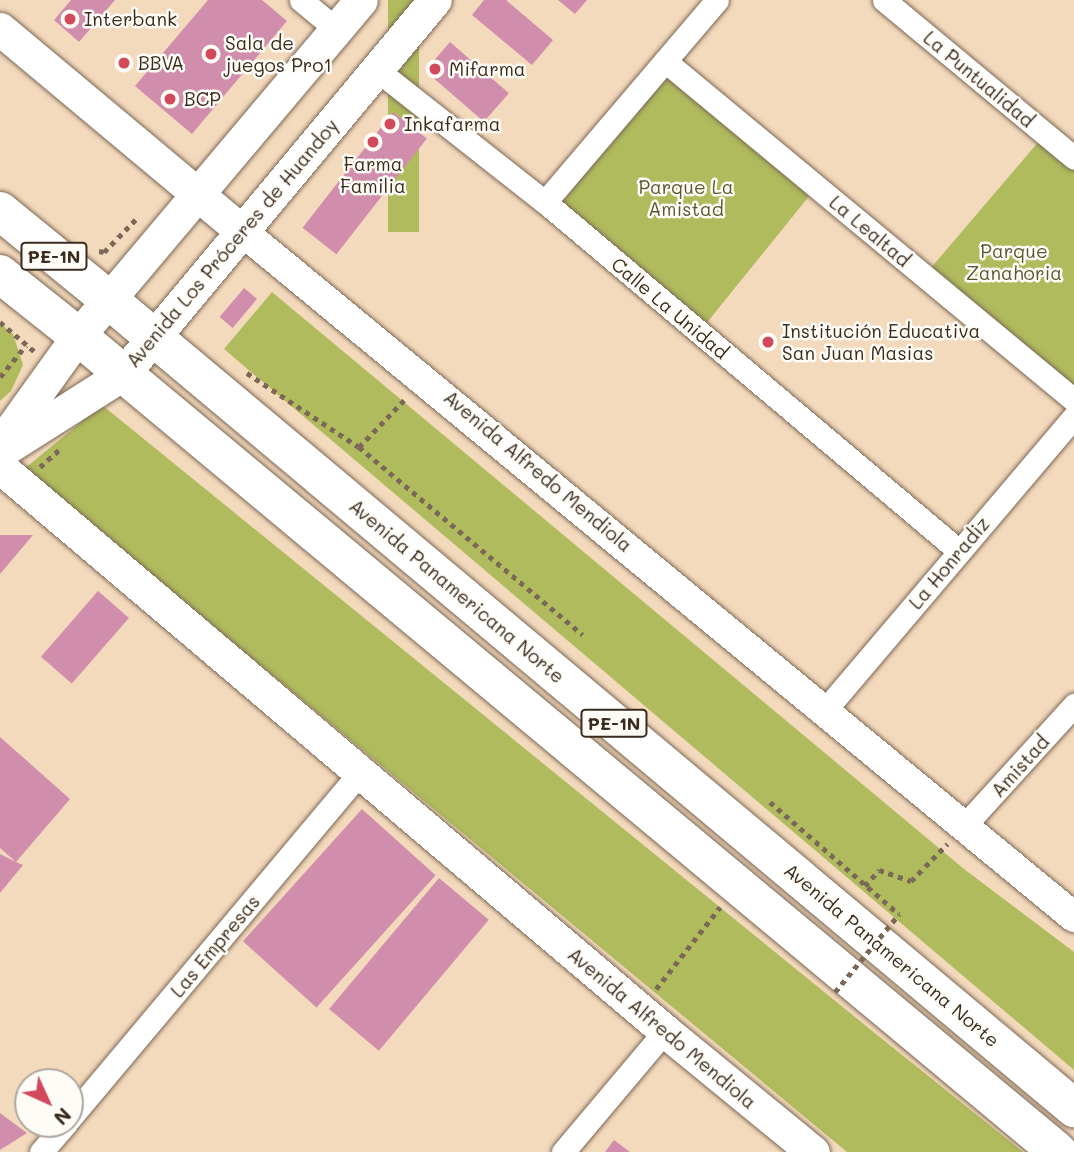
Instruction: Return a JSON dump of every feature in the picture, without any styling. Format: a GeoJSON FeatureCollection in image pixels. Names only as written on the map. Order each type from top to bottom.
{"type":"FeatureCollection","features":[{"type":"Feature","properties":{"kind":"highway","name":"Avenida Panamericana Norte"},"geometry":{"type":"LineString","coordinates":[[0,211],[1074,1108]]}},
{"type":"Feature","properties":{"kind":"highway","name":"PE-1N"},"geometry":{"type":"LineString","coordinates":[[0,274],[78,336],[1058,1152]]}},
{"type":"Feature","properties":{"kind":"main road"},"geometry":{"type":"LineString","coordinates":[[0,444],[78,336],[361,0]]}},
{"type":"Feature","properties":{"kind":"main road","name":"Avenida Los Próceres de Huandoy"},"geometry":{"type":"LineString","coordinates":[[0,452],[123,374],[435,0]]}},
{"type":"Feature","properties":{"kind":"main road","name":"Avenida Alfredo Mendiola"},"geometry":{"type":"LineString","coordinates":[[0,29],[243,232]]}},
{"type":"Feature","properties":{"kind":"main road","name":"Avenida Alfredo Mendiola"},"geometry":{"type":"LineString","coordinates":[[0,467],[639,1010],[813,1152]]}},
{"type":"Feature","properties":{"kind":"street"},"geometry":{"type":"LineString","coordinates":[[301,0],[337,30]]}},
{"type":"Feature","properties":{"kind":"street"},"geometry":{"type":"LineString","coordinates":[[545,202],[717,0]]}},
{"type":"Feature","properties":{"kind":"street","name":"La Puntualidad"},"geometry":{"type":"LineString","coordinates":[[884,0],[1074,158]]}},
{"type":"Feature","properties":{"kind":"street","name":"La Lealtad"},"geometry":{"type":"LineString","coordinates":[[665,61],[1074,400]]}},
{"type":"Feature","properties":{"kind":"street","name":"Calle La Unidad"},"geometry":{"type":"LineString","coordinates":[[377,70],[545,202],[958,551]]}},
{"type":"Feature","properties":{"kind":"street","name":"Avenida Alfredo Mendiola"},"geometry":{"type":"LineString","coordinates":[[243,232],[826,709],[1074,917]]}},
{"type":"Feature","properties":{"kind":"street","name":"La Honradiz"},"geometry":{"type":"LineString","coordinates":[[826,709],[1074,417]]}},
{"type":"Feature","properties":{"kind":"street","name":"Amistad"},"geometry":{"type":"LineString","coordinates":[[964,826],[1074,705]]}},
{"type":"Feature","properties":{"kind":"street","name":"Las Empresas"},"geometry":{"type":"LineString","coordinates":[[84,1101],[359,774]]}},
{"type":"Feature","properties":{"kind":"street"},"geometry":{"type":"LineString","coordinates":[[563,1152],[664,1031]]}},
{"type":"Feature","properties":{"kind":"street"},"geometry":{"type":"LineString","coordinates":[[41,1152],[53,1138]]}},
{"type":"Feature","properties":{"kind":"path"},"geometry":{"type":"LineString","coordinates":[[104,252],[145,210]]}},
{"type":"Feature","properties":{"kind":"path"},"geometry":{"type":"LineString","coordinates":[[0,322],[34,352]]}},
{"type":"Feature","properties":{"kind":"path"},"geometry":{"type":"LineString","coordinates":[[0,376],[26,345]]}},
{"type":"Feature","properties":{"kind":"path"},"geometry":{"type":"LineString","coordinates":[[236,366],[304,407],[359,447],[583,635]]}},
{"type":"Feature","properties":{"kind":"path"},"geometry":{"type":"LineString","coordinates":[[359,447],[418,387]]}},
{"type":"Feature","properties":{"kind":"path"},"geometry":{"type":"LineString","coordinates":[[770,802],[899,914],[835,992]]}},
{"type":"Feature","properties":{"kind":"path"},"geometry":{"type":"LineString","coordinates":[[865,886],[879,870],[911,881],[964,826]]}},
{"type":"Feature","properties":{"kind":"path"},"geometry":{"type":"LineString","coordinates":[[639,1010],[725,900]]}},
{"type":"Feature","properties":{"kind":"green space"},"geometry":{"type":"Polygon","coordinates":[[[388,0],[419,0],[419,232],[388,232],[388,0]]]}},
{"type":"Feature","properties":{"kind":"green space","name":"Parque La Amistad"},"geometry":{"type":"Polygon","coordinates":[[[667,73],[813,191],[706,323],[560,205],[667,73]]]}},
{"type":"Feature","properties":{"kind":"green space","name":"Parque Zanahoria"},"geometry":{"type":"Polygon","coordinates":[[[1040,140],[1074,168],[1074,389],[930,269],[1040,140]]]}},
{"type":"Feature","properties":{"kind":"green space"},"geometry":{"type":"Polygon","coordinates":[[[272,292],[964,869],[1074,952],[1074,1070],[224,349],[272,292]]]}},
{"type":"Feature","properties":{"kind":"green space"},"geometry":{"type":"Polygon","coordinates":[[[0,323],[13,334],[23,365],[11,391],[0,401],[0,323]]]}},
{"type":"Feature","properties":{"kind":"green space"},"geometry":{"type":"Polygon","coordinates":[[[102,405],[1023,1152],[847,1152],[24,469],[102,405]]]}},
{"type":"Feature","properties":{"kind":"building"},"geometry":{"type":"Polygon","coordinates":[[[71,0],[115,0],[79,42],[54,20],[71,0]]]}},
{"type":"Feature","properties":{"kind":"building","name":"Sala de juegos Pro1"},"geometry":{"type":"Polygon","coordinates":[[[208,0],[262,0],[287,21],[192,134],[135,86],[208,0]]]}},
{"type":"Feature","properties":{"kind":"building"},"geometry":{"type":"Polygon","coordinates":[[[484,0],[506,0],[553,40],[532,65],[472,15],[484,0]]]}},
{"type":"Feature","properties":{"kind":"building"},"geometry":{"type":"Polygon","coordinates":[[[558,0],[587,0],[575,14],[558,0]]]}},
{"type":"Feature","properties":{"kind":"building"},"geometry":{"type":"Polygon","coordinates":[[[450,42],[509,93],[484,122],[425,71],[450,42]]]}},
{"type":"Feature","properties":{"kind":"building"},"geometry":{"type":"Polygon","coordinates":[[[393,112],[427,138],[336,254],[302,228],[393,112]]]}},
{"type":"Feature","properties":{"kind":"building"},"geometry":{"type":"Polygon","coordinates":[[[244,288],[257,299],[233,328],[220,317],[244,288]]]}},
{"type":"Feature","properties":{"kind":"building"},"geometry":{"type":"Polygon","coordinates":[[[0,535],[33,535],[0,574],[0,535]]]}},
{"type":"Feature","properties":{"kind":"building"},"geometry":{"type":"Polygon","coordinates":[[[98,591],[129,618],[72,684],[41,657],[98,591]]]}},
{"type":"Feature","properties":{"kind":"building"},"geometry":{"type":"Polygon","coordinates":[[[0,737],[70,799],[16,862],[0,848],[0,737]]]}},
{"type":"Feature","properties":{"kind":"building"},"geometry":{"type":"Polygon","coordinates":[[[362,809],[436,875],[316,1008],[243,941],[362,809]]]}},
{"type":"Feature","properties":{"kind":"building"},"geometry":{"type":"Polygon","coordinates":[[[0,854],[23,865],[0,893],[0,854]]]}},
{"type":"Feature","properties":{"kind":"building"},"geometry":{"type":"Polygon","coordinates":[[[439,878],[489,920],[379,1051],[329,1009],[439,878]]]}},
{"type":"Feature","properties":{"kind":"building"},"geometry":{"type":"Polygon","coordinates":[[[0,1113],[14,1123],[14,1138],[19,1138],[0,1150],[0,1113]]]}},
{"type":"Feature","properties":{"kind":"building"},"geometry":{"type":"Polygon","coordinates":[[[614,1140],[630,1152],[605,1152],[614,1140]]]}},
{"type":"Feature","properties":{"kind":"place","name":"Interbank"},"geometry":{"type":"Point","coordinates":[70,19]}},
{"type":"Feature","properties":{"kind":"place","name":"Sala de juegos Pro1"},"geometry":{"type":"Point","coordinates":[211,54]}},
{"type":"Feature","properties":{"kind":"place","name":"BBVA"},"geometry":{"type":"Point","coordinates":[124,63]}},
{"type":"Feature","properties":{"kind":"place","name":"Mifarma"},"geometry":{"type":"Point","coordinates":[435,69]}},
{"type":"Feature","properties":{"kind":"place","name":"BCP"},"geometry":{"type":"Point","coordinates":[170,99]}},
{"type":"Feature","properties":{"kind":"place","name":"Inkafarma"},"geometry":{"type":"Point","coordinates":[390,124]}},
{"type":"Feature","properties":{"kind":"place","name":"Farma Familia"},"geometry":{"type":"Point","coordinates":[373,142]}},
{"type":"Feature","properties":{"kind":"place","name":"Institución Educativa San Juan Masias"},"geometry":{"type":"Point","coordinates":[768,342]}}]}
